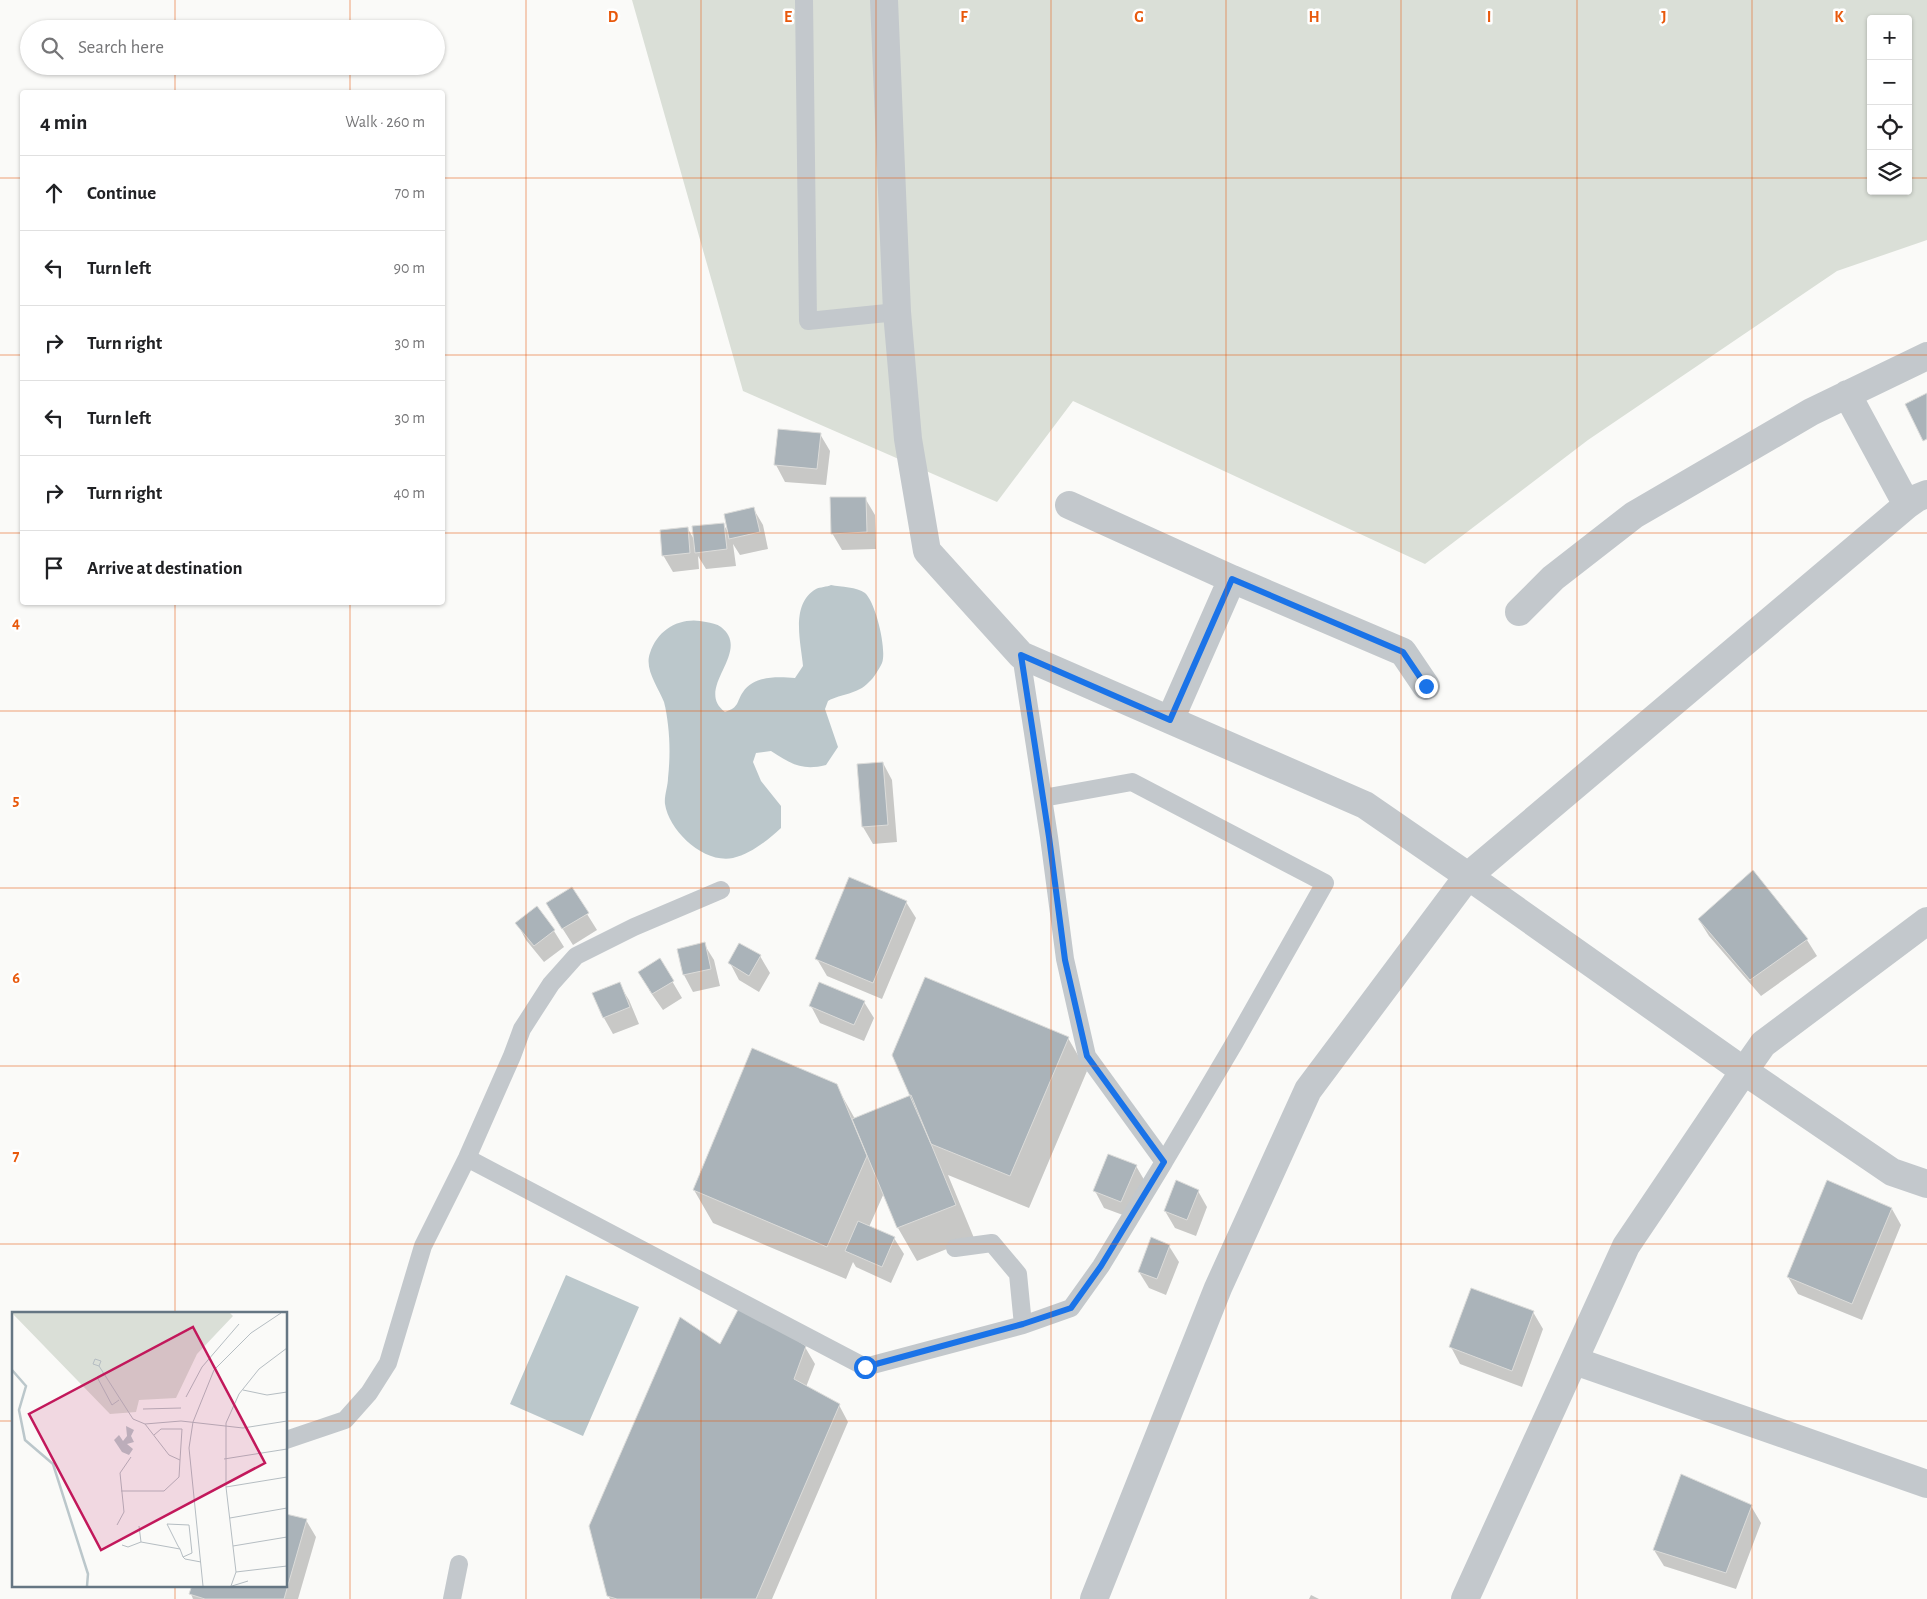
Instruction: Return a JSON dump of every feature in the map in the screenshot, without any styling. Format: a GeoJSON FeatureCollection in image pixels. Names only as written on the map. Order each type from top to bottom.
{"type":"FeatureCollection","features":[{"type":"Feature","properties":{"kind":"street"},"geometry":{"type":"LineString","coordinates":[[884,0],[896,312],[908,440],[927,551],[1021,655],[1365,805],[1744,1071],[1892,1172],[1927,1184]]}},
{"type":"Feature","properties":{"kind":"street"},"geometry":{"type":"LineString","coordinates":[[1519,612],[1553,578],[1634,514],[1811,412],[1927,356]]}},
{"type":"Feature","properties":{"kind":"street"},"geometry":{"type":"LineString","coordinates":[[1094,1599],[1218,1288],[1308,1090],[1468,876],[1917,500],[1847,394]]}},
{"type":"Feature","properties":{"kind":"street"},"geometry":{"type":"LineString","coordinates":[[1069,506],[1232,579],[1403,652],[1426,686]]}},
{"type":"Feature","properties":{"kind":"street"},"geometry":{"type":"LineString","coordinates":[[1170,720],[1232,579]]}},
{"type":"Feature","properties":{"kind":"street"},"geometry":{"type":"LineString","coordinates":[[1465,1599],[1626,1246],[1744,1071],[1763,1044],[1927,921]]}},
{"type":"Feature","properties":{"kind":"street"},"geometry":{"type":"LineString","coordinates":[[1575,1361],[1927,1484]]}},
{"type":"Feature","properties":{"kind":"lane"},"geometry":{"type":"LineString","coordinates":[[804,0],[808,321],[896,312]]}},
{"type":"Feature","properties":{"kind":"lane"},"geometry":{"type":"LineString","coordinates":[[1021,655],[1065,960],[1087,1056],[1164,1162]]}},
{"type":"Feature","properties":{"kind":"lane"},"geometry":{"type":"LineString","coordinates":[[467,1158],[865,1367],[1023,1324],[1071,1308],[1101,1266],[1236,1042],[1325,883],[1132,782],[1043,798]]}},
{"type":"Feature","properties":{"kind":"lane"},"geometry":{"type":"LineString","coordinates":[[288,1439],[345,1420],[369,1394],[388,1363],[423,1246],[467,1158],[522,1029],[551,984],[576,956],[634,927],[721,890]]}},
{"type":"Feature","properties":{"kind":"lane"},"geometry":{"type":"LineString","coordinates":[[955,1248],[992,1243],[1018,1274],[1023,1324]]}},
{"type":"Feature","properties":{"kind":"lane"},"geometry":{"type":"LineString","coordinates":[[452,1599],[459,1564]]}},
{"type":"Feature","properties":{"kind":"shaded area"},"geometry":{"type":"Polygon","coordinates":[[[632,0],[1927,0],[1927,240],[1837,271],[1588,440],[1425,564],[1073,401],[997,502],[743,391],[632,0]]]}},
{"type":"Feature","properties":{"kind":"shaded area"},"geometry":{"type":"Polygon","coordinates":[[[831,585],[858,590],[865,593],[869,598],[880,627],[883,648],[882,663],[873,678],[860,689],[828,701],[825,709],[838,747],[826,765],[803,767],[785,760],[771,751],[756,753],[753,762],[761,781],[781,806],[781,828],[759,846],[733,858],[722,859],[700,851],[681,835],[673,825],[665,804],[670,751],[664,702],[650,672],[649,659],[654,644],[665,631],[680,623],[697,621],[721,627],[729,637],[731,647],[715,692],[717,702],[725,712],[735,706],[743,692],[753,682],[767,678],[795,678],[803,666],[799,624],[803,604],[816,589],[831,585]]]}},
{"type":"Feature","properties":{"kind":"shaded area"},"geometry":{"type":"Polygon","coordinates":[[[566,1275],[639,1307],[583,1436],[510,1404],[566,1275]]]}},
{"type":"Feature","properties":{"kind":"building"},"geometry":{"type":"Polygon","coordinates":[[[1927,393],[1927,439],[1923,441],[1905,404],[1927,393]]]}},
{"type":"Feature","properties":{"kind":"building"},"geometry":{"type":"Polygon","coordinates":[[[778,429],[821,433],[817,469],[774,465],[778,429]]]}},
{"type":"Feature","properties":{"kind":"building"},"geometry":{"type":"Polygon","coordinates":[[[830,497],[866,497],[867,532],[831,534],[830,497]]]}},
{"type":"Feature","properties":{"kind":"building"},"geometry":{"type":"Polygon","coordinates":[[[754,507],[760,532],[729,539],[724,514],[754,507]]]}},
{"type":"Feature","properties":{"kind":"building"},"geometry":{"type":"Polygon","coordinates":[[[724,523],[727,549],[695,553],[692,526],[724,523]]]}},
{"type":"Feature","properties":{"kind":"building"},"geometry":{"type":"Polygon","coordinates":[[[688,527],[690,553],[662,556],[660,530],[688,527]]]}},
{"type":"Feature","properties":{"kind":"building"},"geometry":{"type":"Polygon","coordinates":[[[883,762],[888,825],[862,827],[857,764],[883,762]]]}},
{"type":"Feature","properties":{"kind":"building"},"geometry":{"type":"Polygon","coordinates":[[[1753,870],[1808,939],[1750,980],[1698,919],[1753,870]]]}},
{"type":"Feature","properties":{"kind":"building"},"geometry":{"type":"Polygon","coordinates":[[[849,877],[907,901],[873,983],[815,959],[849,877]]]}},
{"type":"Feature","properties":{"kind":"building"},"geometry":{"type":"Polygon","coordinates":[[[572,887],[589,913],[562,929],[546,903],[572,887]]]}},
{"type":"Feature","properties":{"kind":"building"},"geometry":{"type":"Polygon","coordinates":[[[537,906],[555,930],[534,946],[515,923],[537,906]]]}},
{"type":"Feature","properties":{"kind":"building"},"geometry":{"type":"Polygon","coordinates":[[[705,942],[711,969],[683,975],[677,949],[705,942]]]}},
{"type":"Feature","properties":{"kind":"building"},"geometry":{"type":"Polygon","coordinates":[[[739,943],[761,955],[749,976],[728,963],[739,943]]]}},
{"type":"Feature","properties":{"kind":"building"},"geometry":{"type":"Polygon","coordinates":[[[660,958],[674,981],[652,994],[638,972],[660,958]]]}},
{"type":"Feature","properties":{"kind":"building"},"geometry":{"type":"Polygon","coordinates":[[[925,977],[1069,1037],[1010,1176],[931,1144],[892,1055],[925,977]]]}},
{"type":"Feature","properties":{"kind":"building"},"geometry":{"type":"Polygon","coordinates":[[[620,982],[630,1007],[603,1018],[592,993],[620,982]]]}},
{"type":"Feature","properties":{"kind":"building"},"geometry":{"type":"Polygon","coordinates":[[[819,982],[865,1001],[854,1025],[809,1006],[819,982]]]}},
{"type":"Feature","properties":{"kind":"building"},"geometry":{"type":"Polygon","coordinates":[[[752,1048],[837,1084],[867,1156],[827,1247],[693,1190],[752,1048]]]}},
{"type":"Feature","properties":{"kind":"building"},"geometry":{"type":"Polygon","coordinates":[[[911,1095],[956,1205],[897,1228],[852,1119],[911,1095]]]}},
{"type":"Feature","properties":{"kind":"building"},"geometry":{"type":"Polygon","coordinates":[[[1108,1154],[1137,1165],[1121,1202],[1093,1191],[1108,1154]]]}},
{"type":"Feature","properties":{"kind":"building"},"geometry":{"type":"Polygon","coordinates":[[[1176,1180],[1199,1190],[1187,1220],[1164,1211],[1176,1180]]]}},
{"type":"Feature","properties":{"kind":"building"},"geometry":{"type":"Polygon","coordinates":[[[1827,1180],[1892,1208],[1852,1304],[1787,1277],[1827,1180]]]}},
{"type":"Feature","properties":{"kind":"building"},"geometry":{"type":"Polygon","coordinates":[[[858,1221],[895,1237],[882,1267],[845,1251],[858,1221]]]}},
{"type":"Feature","properties":{"kind":"building"},"geometry":{"type":"Polygon","coordinates":[[[1151,1237],[1170,1245],[1157,1279],[1138,1272],[1151,1237]]]}},
{"type":"Feature","properties":{"kind":"building"},"geometry":{"type":"Polygon","coordinates":[[[1471,1288],[1534,1311],[1512,1371],[1449,1347],[1471,1288]]]}},
{"type":"Feature","properties":{"kind":"building"},"geometry":{"type":"Polygon","coordinates":[[[741,1304],[806,1346],[794,1379],[840,1404],[756,1599],[617,1599],[607,1596],[589,1526],[680,1317],[720,1344],[741,1304]]]}},
{"type":"Feature","properties":{"kind":"building"},"geometry":{"type":"Polygon","coordinates":[[[1681,1474],[1752,1505],[1726,1573],[1653,1550],[1681,1474]]]}},
{"type":"Feature","properties":{"kind":"building"},"geometry":{"type":"Polygon","coordinates":[[[288,1514],[307,1519],[288,1585],[288,1514]]]}},
{"type":"Feature","properties":{"kind":"building"},"geometry":{"type":"Polygon","coordinates":[[[192,1586],[288,1586],[284,1599],[205,1599],[189,1594],[192,1586]]]}},
{"type":"Feature","properties":{"kind":"route"},"geometry":{"type":"LineString","coordinates":[[865,1367],[954,1344],[1071,1308],[1101,1266],[1164,1162],[1087,1056],[1065,960],[1049,837],[1021,655],[1170,720],[1232,579],[1403,652],[1426,686]]}}]}
